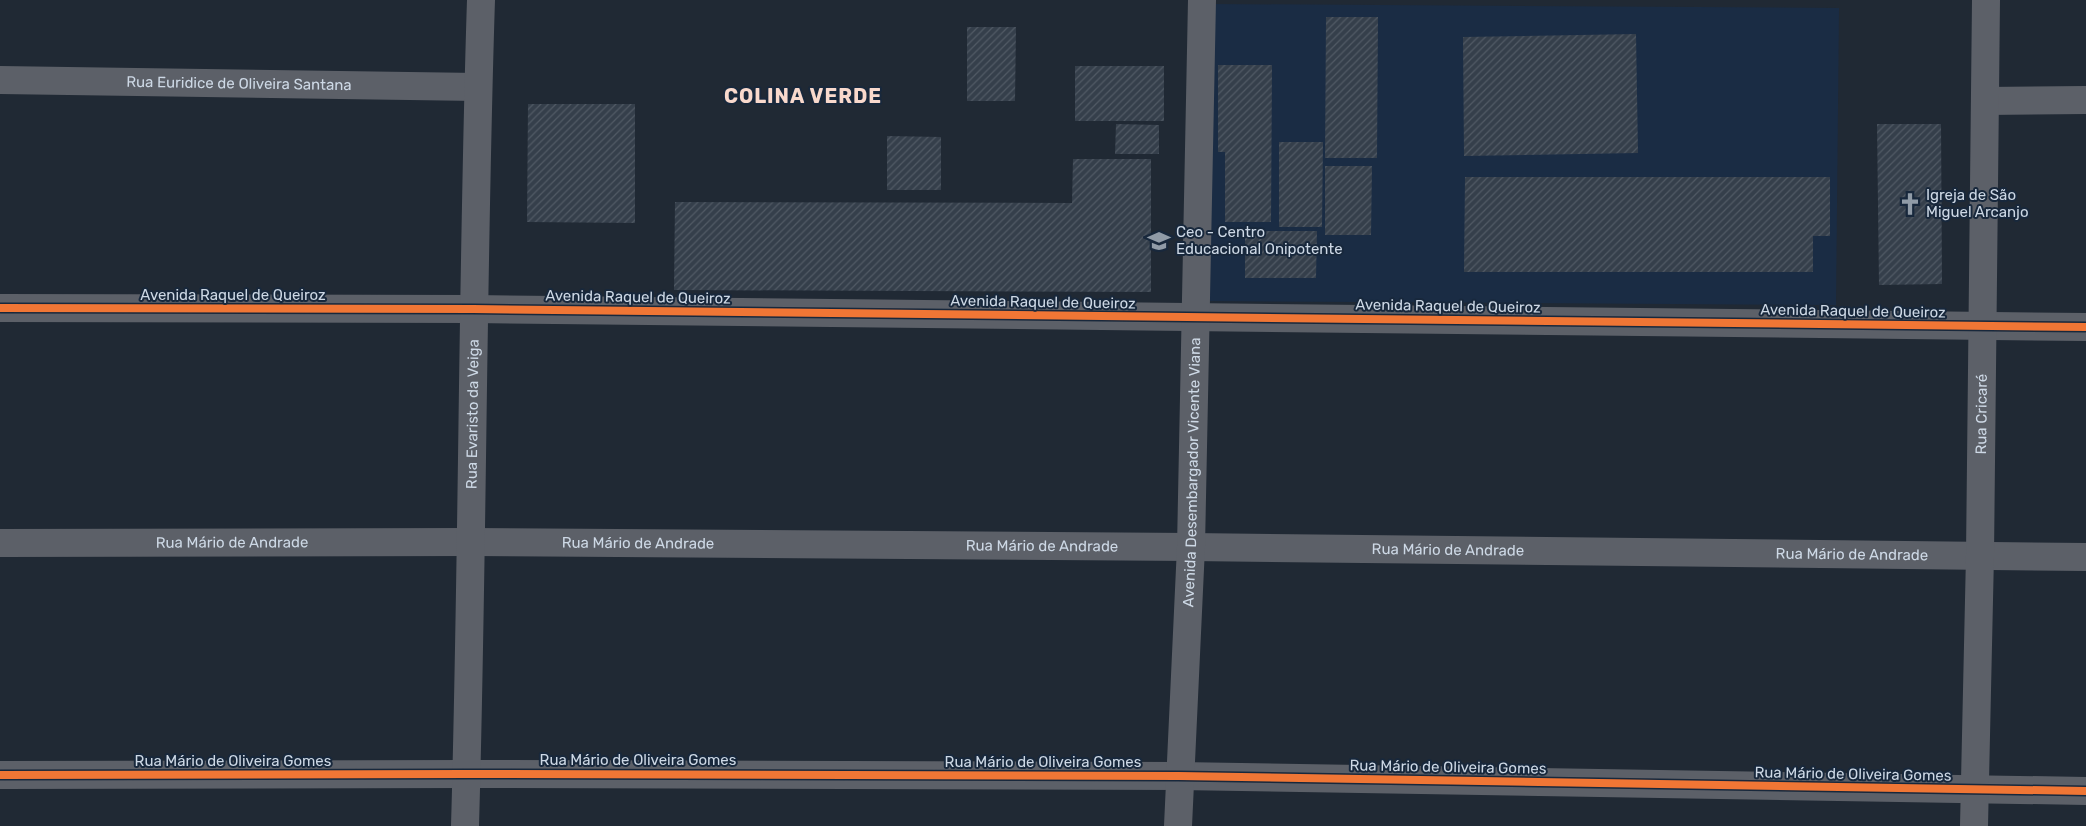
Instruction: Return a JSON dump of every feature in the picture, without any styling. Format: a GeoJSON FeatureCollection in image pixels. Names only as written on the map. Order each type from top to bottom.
{"type":"FeatureCollection","features":[{"type":"Feature","properties":{"kind":"street","name":"Rua Evaristo da Veiga"},"geometry":{"type":"LineString","coordinates":[[465,826],[481,0]]}},
{"type":"Feature","properties":{"kind":"street","name":"Avenida Desembargador Vicente Viana"},"geometry":{"type":"LineString","coordinates":[[1178,826],[1191,548],[1202,0]]}},
{"type":"Feature","properties":{"kind":"street","name":"Rua Cricaré"},"geometry":{"type":"LineString","coordinates":[[1974,826],[1980,555],[1986,0]]}},
{"type":"Feature","properties":{"kind":"street","name":"Rua Euridice de Oliveira Santana"},"geometry":{"type":"LineString","coordinates":[[0,80],[478,87]]}},
{"type":"Feature","properties":{"kind":"street"},"geometry":{"type":"LineString","coordinates":[[1985,101],[2086,100]]}},
{"type":"Feature","properties":{"kind":"street","name":"Avenida Raquel de Queiroz"},"geometry":{"type":"LineString","coordinates":[[0,308],[474,309],[2086,327]]}},
{"type":"Feature","properties":{"kind":"street","name":"Rua Mário de Andrade"},"geometry":{"type":"LineString","coordinates":[[0,544],[472,542],[2086,557]]}},
{"type":"Feature","properties":{"kind":"street","name":"Rua Mário de Oliveira Gomes"},"geometry":{"type":"LineString","coordinates":[[0,775],[1180,776],[2086,791]]}},
{"type":"Feature","properties":{"kind":"shaded area"},"geometry":{"type":"Polygon","coordinates":[[[1212,4],[1839,8],[1836,305],[1210,301],[1212,4]]]}},
{"type":"Feature","properties":{"kind":"building"},"geometry":{"type":"Polygon","coordinates":[[[1326,17],[1378,17],[1377,158],[1325,158],[1326,17]]]}},
{"type":"Feature","properties":{"kind":"building"},"geometry":{"type":"Polygon","coordinates":[[[967,27],[1016,27],[1015,101],[967,101],[967,27]]]}},
{"type":"Feature","properties":{"kind":"building"},"geometry":{"type":"Polygon","coordinates":[[[1636,34],[1638,153],[1464,156],[1463,37],[1636,34]]]}},
{"type":"Feature","properties":{"kind":"building"},"geometry":{"type":"Polygon","coordinates":[[[1218,65],[1272,65],[1271,222],[1225,222],[1225,152],[1218,152],[1218,65]]]}},
{"type":"Feature","properties":{"kind":"building"},"geometry":{"type":"Polygon","coordinates":[[[1075,66],[1164,66],[1164,121],[1075,121],[1075,66]]]}},
{"type":"Feature","properties":{"kind":"building"},"geometry":{"type":"Polygon","coordinates":[[[528,104],[635,104],[635,223],[527,222],[528,104]]]}},
{"type":"Feature","properties":{"kind":"building"},"geometry":{"type":"Polygon","coordinates":[[[1116,124],[1159,125],[1159,154],[1115,154],[1116,124]]]}},
{"type":"Feature","properties":{"kind":"building","name":"Igreja de São Miguel Arcanjo"},"geometry":{"type":"Polygon","coordinates":[[[1877,124],[1941,124],[1942,284],[1879,285],[1877,124]]]}},
{"type":"Feature","properties":{"kind":"building"},"geometry":{"type":"Polygon","coordinates":[[[887,136],[941,137],[941,190],[887,190],[887,136]]]}},
{"type":"Feature","properties":{"kind":"building"},"geometry":{"type":"Polygon","coordinates":[[[1279,142],[1323,142],[1322,227],[1279,227],[1279,142]]]}},
{"type":"Feature","properties":{"kind":"building"},"geometry":{"type":"Polygon","coordinates":[[[1073,159],[1151,159],[1151,292],[674,290],[675,202],[1072,203],[1073,159]]]}},
{"type":"Feature","properties":{"kind":"building"},"geometry":{"type":"Polygon","coordinates":[[[1325,166],[1372,166],[1371,235],[1325,235],[1325,166]]]}},
{"type":"Feature","properties":{"kind":"building"},"geometry":{"type":"Polygon","coordinates":[[[1465,177],[1830,177],[1830,236],[1813,236],[1813,272],[1464,272],[1465,177]]]}},
{"type":"Feature","properties":{"kind":"building"},"geometry":{"type":"Polygon","coordinates":[[[1245,231],[1317,231],[1316,278],[1245,278],[1245,231]]]}},
{"type":"Feature","properties":{"kind":"cycle path"},"geometry":{"type":"LineString","coordinates":[[0,308],[473,309],[2086,327]]}},
{"type":"Feature","properties":{"kind":"cycle path"},"geometry":{"type":"LineString","coordinates":[[0,775],[1179,776],[2086,791]]}},
{"type":"Feature","properties":{"kind":"place","name":"Igreja de São Miguel Arcanjo"},"geometry":{"type":"Point","coordinates":[1910,204]}},
{"type":"Feature","properties":{"kind":"place","name":"Ceo - Centro Educacional Onipotente"},"geometry":{"type":"Point","coordinates":[1159,241]}},
{"type":"Feature","properties":{"kind":"district","name":"COLINA VERDE"},"geometry":{"type":"Point","coordinates":[803,96]}}]}
